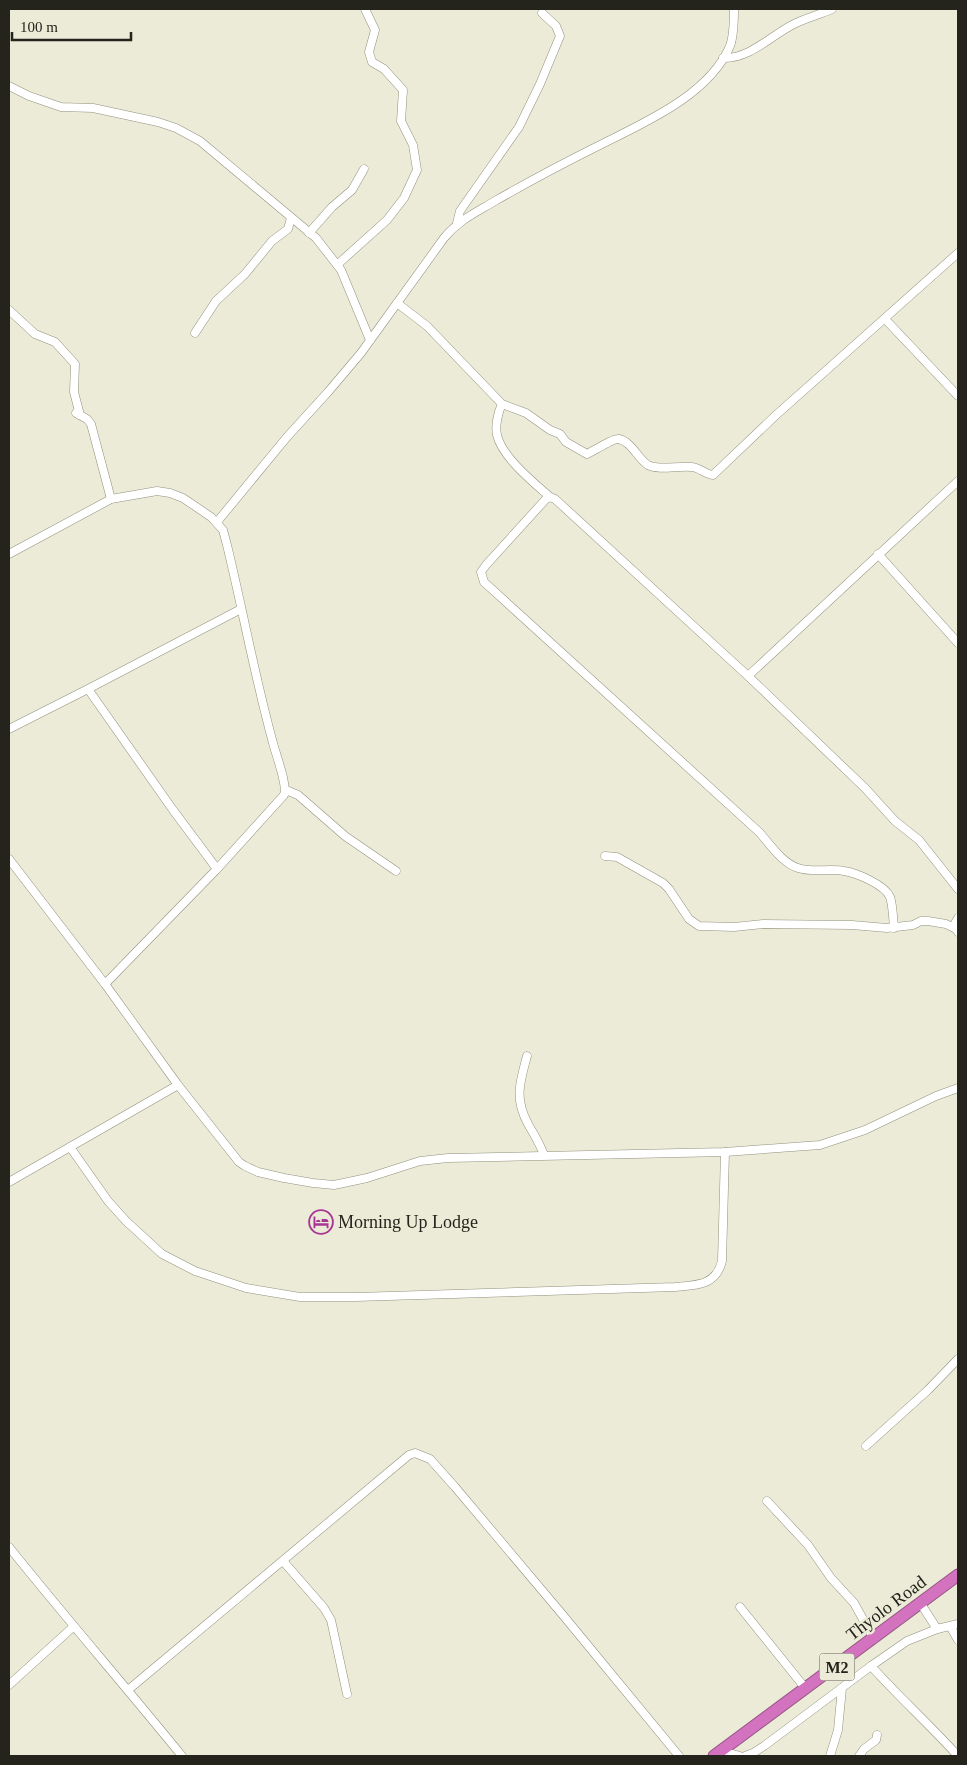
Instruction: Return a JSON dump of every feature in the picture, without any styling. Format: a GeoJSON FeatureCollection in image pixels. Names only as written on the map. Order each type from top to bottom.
{"type":"FeatureCollection","features":[{"type":"Feature","properties":{"kind":"highway","name":"Thyolo Road"},"geometry":{"type":"LineString","coordinates":[[718,1754],[958,1575]]}},
{"type":"Feature","properties":{"kind":"street"},"geometry":{"type":"LineString","coordinates":[[338,264],[387,220],[404,198],[417,170],[412,145],[401,121],[403,90],[384,70],[372,62],[369,52],[375,30],[365,9]]}},
{"type":"Feature","properties":{"kind":"street"},"geometry":{"type":"LineString","coordinates":[[218,522],[287,437],[356,360],[444,238],[457,223],[514,190],[671,108],[701,85],[723,58],[731,44],[734,9]]}},
{"type":"Feature","properties":{"kind":"street"},"geometry":{"type":"LineString","coordinates":[[723,58],[731,58],[747,52],[797,23],[832,9]]}},
{"type":"Feature","properties":{"kind":"street"},"geometry":{"type":"LineString","coordinates":[[457,223],[460,210],[519,128],[560,36],[556,26],[542,13]]}},
{"type":"Feature","properties":{"kind":"street"},"geometry":{"type":"LineString","coordinates":[[9,86],[29,96],[62,107],[92,108],[176,128],[200,141],[316,238],[338,264],[370,340]]}},
{"type":"Feature","properties":{"kind":"street"},"geometry":{"type":"LineString","coordinates":[[309,233],[332,207],[352,190],[364,169]]}},
{"type":"Feature","properties":{"kind":"street"},"geometry":{"type":"LineString","coordinates":[[195,333],[216,301],[245,274],[272,241],[288,228],[291,218]]}},
{"type":"Feature","properties":{"kind":"street"},"geometry":{"type":"LineString","coordinates":[[397,303],[427,326],[502,404],[526,413],[550,430],[560,434],[566,442],[587,454],[613,440],[619,440],[626,443],[648,465],[669,468],[694,467],[708,475],[713,475],[775,416],[958,253]]}},
{"type":"Feature","properties":{"kind":"street"},"geometry":{"type":"LineString","coordinates":[[9,310],[35,334],[54,342],[75,364],[74,392],[77,414],[91,424],[111,499]]}},
{"type":"Feature","properties":{"kind":"street"},"geometry":{"type":"LineString","coordinates":[[885,320],[958,396]]}},
{"type":"Feature","properties":{"kind":"street"},"geometry":{"type":"LineString","coordinates":[[502,404],[498,412],[496,434],[504,451],[528,477],[550,497],[555,499],[748,676],[865,788],[895,821],[919,840],[958,889]]}},
{"type":"Feature","properties":{"kind":"street"},"geometry":{"type":"LineString","coordinates":[[748,676],[958,481]]}},
{"type":"Feature","properties":{"kind":"street"},"geometry":{"type":"LineString","coordinates":[[9,554],[111,499],[157,491],[170,493],[190,503],[218,522],[227,544],[265,715],[286,790],[284,795],[217,869],[105,984]]}},
{"type":"Feature","properties":{"kind":"street"},"geometry":{"type":"LineString","coordinates":[[550,497],[546,498],[486,564],[481,572],[484,582],[759,832],[785,860],[798,868],[821,871],[844,870],[878,885],[889,896],[894,928]]}},
{"type":"Feature","properties":{"kind":"street"},"geometry":{"type":"LineString","coordinates":[[878,554],[958,643]]}},
{"type":"Feature","properties":{"kind":"street"},"geometry":{"type":"LineString","coordinates":[[9,728],[241,609]]}},
{"type":"Feature","properties":{"kind":"street"},"geometry":{"type":"LineString","coordinates":[[88,689],[217,869]]}},
{"type":"Feature","properties":{"kind":"street"},"geometry":{"type":"LineString","coordinates":[[286,790],[298,795],[345,836],[396,871]]}},
{"type":"Feature","properties":{"kind":"street"},"geometry":{"type":"LineString","coordinates":[[605,856],[617,857],[663,883],[670,889],[689,919],[699,926],[734,927],[764,924],[852,925],[894,928],[928,921],[956,930],[958,918]]}},
{"type":"Feature","properties":{"kind":"street"},"geometry":{"type":"LineString","coordinates":[[9,859],[105,984],[178,1085],[239,1162],[258,1172],[313,1183],[334,1184],[367,1178],[420,1161],[448,1158],[725,1152],[807,1147],[827,1143],[866,1130],[936,1096],[958,1088]]}},
{"type":"Feature","properties":{"kind":"street"},"geometry":{"type":"LineString","coordinates":[[527,1056],[518,1092],[519,1103],[522,1113],[541,1146],[544,1156]]}},
{"type":"Feature","properties":{"kind":"street"},"geometry":{"type":"LineString","coordinates":[[9,1182],[178,1085]]}},
{"type":"Feature","properties":{"kind":"street"},"geometry":{"type":"LineString","coordinates":[[70,1147],[108,1201],[126,1221],[162,1254],[195,1271],[223,1281],[273,1294],[300,1297],[438,1295],[675,1287],[705,1284],[716,1274],[722,1261],[725,1152]]}},
{"type":"Feature","properties":{"kind":"street"},"geometry":{"type":"LineString","coordinates":[[866,1446],[928,1390],[958,1359]]}},
{"type":"Feature","properties":{"kind":"street"},"geometry":{"type":"LineString","coordinates":[[128,1690],[409,1455],[415,1453],[430,1459],[455,1487],[679,1756]]}},
{"type":"Feature","properties":{"kind":"street"},"geometry":{"type":"LineString","coordinates":[[767,1501],[808,1545],[831,1578],[854,1603],[874,1639]]}},
{"type":"Feature","properties":{"kind":"street"},"geometry":{"type":"LineString","coordinates":[[9,1547],[73,1627],[182,1756]]}},
{"type":"Feature","properties":{"kind":"street"},"geometry":{"type":"LineString","coordinates":[[283,1561],[324,1608],[331,1620],[347,1694]]}},
{"type":"Feature","properties":{"kind":"street"},"geometry":{"type":"LineString","coordinates":[[921,1604],[937,1629]]}},
{"type":"Feature","properties":{"kind":"street"},"geometry":{"type":"LineString","coordinates":[[740,1607],[806,1689]]}},
{"type":"Feature","properties":{"kind":"street"},"geometry":{"type":"LineString","coordinates":[[745,1756],[764,1746],[907,1641],[937,1629],[954,1625],[958,1640]]}},
{"type":"Feature","properties":{"kind":"street"},"geometry":{"type":"LineString","coordinates":[[9,1685],[73,1627]]}},
{"type":"Feature","properties":{"kind":"street"},"geometry":{"type":"LineString","coordinates":[[871,1666],[958,1756]]}},
{"type":"Feature","properties":{"kind":"street"},"geometry":{"type":"LineString","coordinates":[[830,1756],[838,1730],[842,1688]]}},
{"type":"Feature","properties":{"kind":"street"},"geometry":{"type":"LineString","coordinates":[[860,1756],[864,1749],[876,1740],[877,1735]]}},
{"type":"Feature","properties":{"kind":"street"},"geometry":{"type":"LineString","coordinates":[[718,1754],[740,1756]]}},
{"type":"Feature","properties":{"kind":"place","name":"Morning Up Lodge"},"geometry":{"type":"Point","coordinates":[321,1222]}}]}
